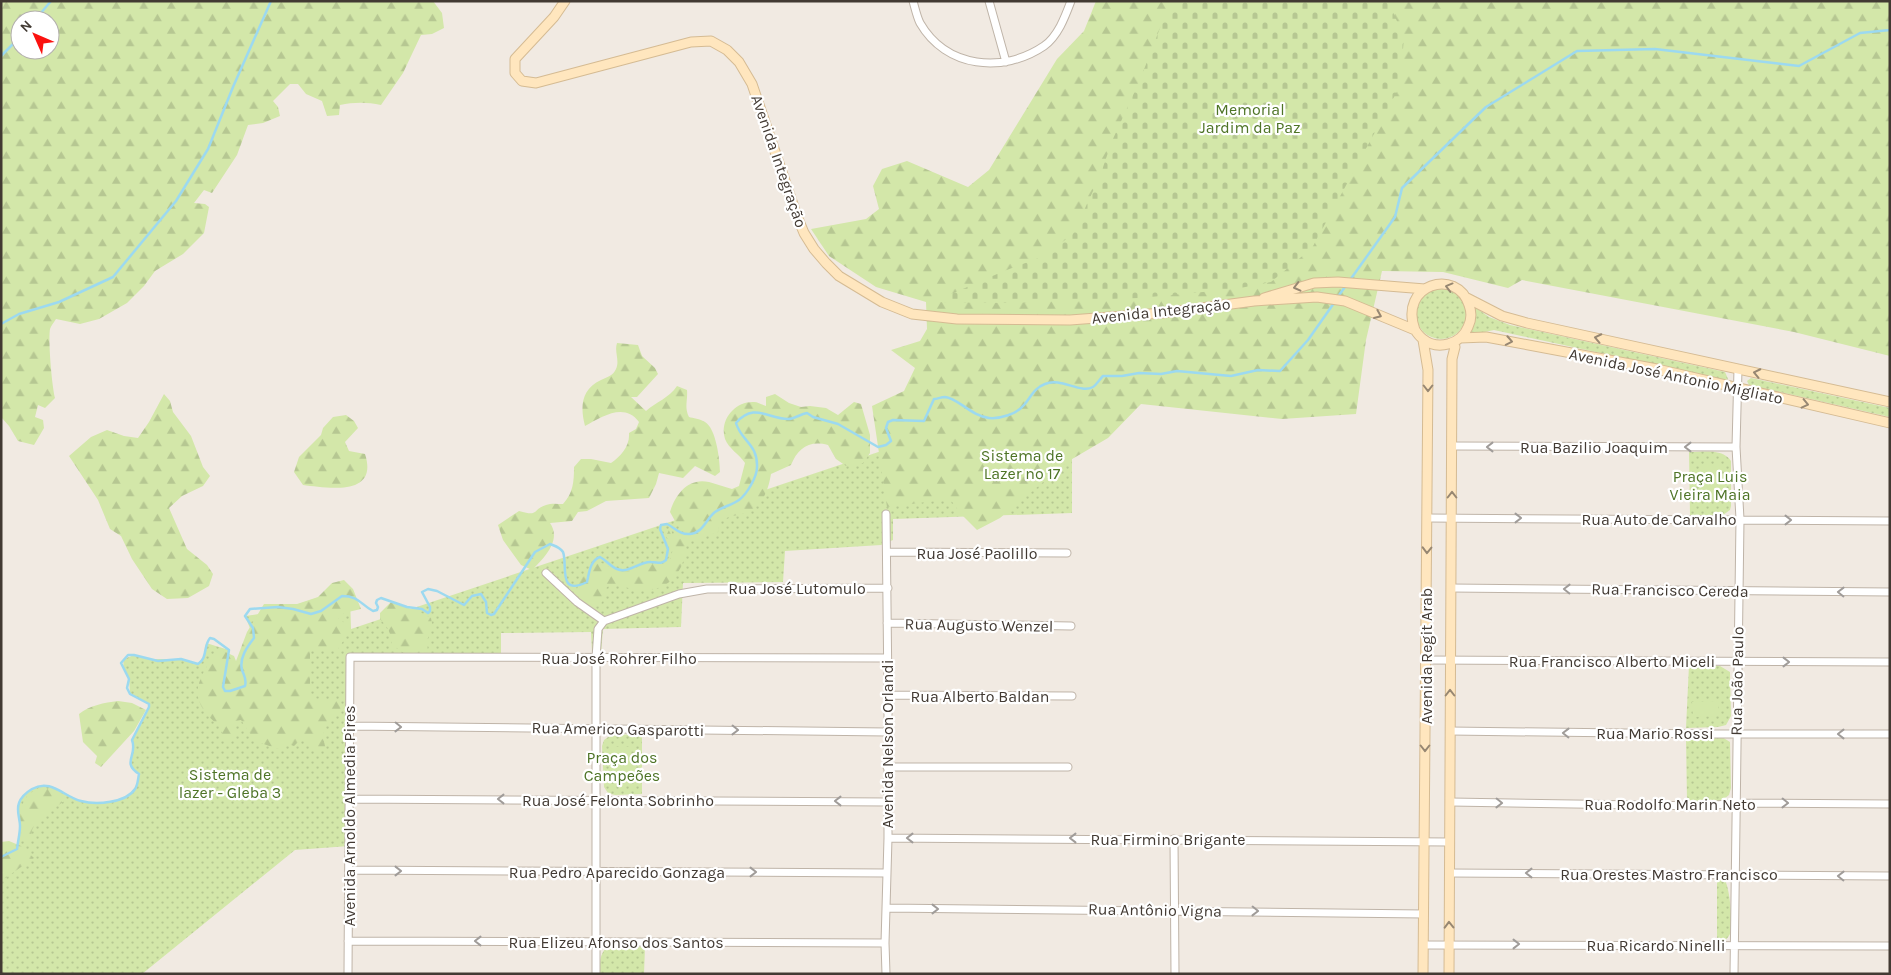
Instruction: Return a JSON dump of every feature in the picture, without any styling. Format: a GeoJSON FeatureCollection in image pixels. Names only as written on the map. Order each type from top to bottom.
{"type":"FeatureCollection","features":[{"type":"Feature","properties":{"kind":"main road","name":"Avenida Integração"},"geometry":{"type":"LineString","coordinates":[[565,1],[554,17],[515,60],[514,69],[518,78],[526,83],[536,83],[692,42],[711,41],[727,50],[739,62],[752,84],[797,216],[809,241],[839,276],[882,302],[912,314],[957,319],[1070,320],[1163,313],[1254,301],[1317,297],[1341,301],[1415,330]]}},
{"type":"Feature","properties":{"kind":"main road","name":"Avenida Integração"},"geometry":{"type":"LineString","coordinates":[[1254,301],[1314,283],[1342,282],[1425,289]]}},
{"type":"Feature","properties":{"kind":"main road"},"geometry":{"type":"LineString","coordinates":[[1445,284],[1455,287],[1467,298],[1472,312],[1471,322],[1467,331],[1457,341],[1436,345],[1423,340],[1415,330],[1411,320],[1411,308],[1416,297],[1425,289],[1445,284]]}},
{"type":"Feature","properties":{"kind":"main road","name":"Avenida José Antonio Migliato"},"geometry":{"type":"LineString","coordinates":[[1467,298],[1502,316],[1527,323],[1890,402]]}},
{"type":"Feature","properties":{"kind":"main road","name":"Avenida José Antonio Migliato"},"geometry":{"type":"LineString","coordinates":[[1457,341],[1486,337],[1657,369],[1890,423]]}},
{"type":"Feature","properties":{"kind":"main road","name":"Avenida Regit Arab"},"geometry":{"type":"LineString","coordinates":[[1423,340],[1428,370],[1423,974]]}},
{"type":"Feature","properties":{"kind":"main road","name":"Avenida Regit Arab"},"geometry":{"type":"LineString","coordinates":[[1449,974],[1452,359],[1457,341]]}},
{"type":"Feature","properties":{"kind":"street"},"geometry":{"type":"LineString","coordinates":[[913,1],[919,22],[934,40],[960,59],[980,63],[1006,62],[1022,57],[1044,46],[1062,24],[1071,1]]}},
{"type":"Feature","properties":{"kind":"street"},"geometry":{"type":"LineString","coordinates":[[989,1],[1006,62]]}},
{"type":"Feature","properties":{"kind":"street","name":"Rua João Paulo"},"geometry":{"type":"LineString","coordinates":[[1734,974],[1740,519],[1736,447],[1738,369]]}},
{"type":"Feature","properties":{"kind":"street","name":"Rua Bazilio Joaquim"},"geometry":{"type":"LineString","coordinates":[[1452,446],[1736,447]]}},
{"type":"Feature","properties":{"kind":"street","name":"Avenida Nelson Orlandi"},"geometry":{"type":"LineString","coordinates":[[886,514],[888,588],[886,974]]}},
{"type":"Feature","properties":{"kind":"street","name":"Rua Auto de Carvalho"},"geometry":{"type":"LineString","coordinates":[[1427,518],[1890,520]]}},
{"type":"Feature","properties":{"kind":"street","name":"Rua José Paolillo"},"geometry":{"type":"LineString","coordinates":[[887,552],[1067,553]]}},
{"type":"Feature","properties":{"kind":"street"},"geometry":{"type":"LineString","coordinates":[[546,573],[577,602],[604,621],[598,629],[596,658],[596,974]]}},
{"type":"Feature","properties":{"kind":"street","name":"Rua José Lutomulo"},"geometry":{"type":"LineString","coordinates":[[604,621],[679,594],[707,589],[888,588]]}},
{"type":"Feature","properties":{"kind":"street","name":"Rua Francisco Cereda"},"geometry":{"type":"LineString","coordinates":[[1451,588],[1890,592]]}},
{"type":"Feature","properties":{"kind":"street","name":"Rua Augusto Wenzel"},"geometry":{"type":"LineString","coordinates":[[887,624],[1071,626]]}},
{"type":"Feature","properties":{"kind":"street","name":"Rua José Rohrer Filho"},"geometry":{"type":"LineString","coordinates":[[350,658],[887,658]]}},
{"type":"Feature","properties":{"kind":"street","name":"Avenida Arnoldo Almedia Pires"},"geometry":{"type":"LineString","coordinates":[[348,974],[350,658]]}},
{"type":"Feature","properties":{"kind":"street","name":"Rua Francisco Alberto Miceli"},"geometry":{"type":"LineString","coordinates":[[1425,660],[1890,662]]}},
{"type":"Feature","properties":{"kind":"street","name":"Rua Alberto Baldan"},"geometry":{"type":"LineString","coordinates":[[888,695],[1072,696]]}},
{"type":"Feature","properties":{"kind":"street","name":"Rua Americo Gasparotti"},"geometry":{"type":"LineString","coordinates":[[349,726],[887,732]]}},
{"type":"Feature","properties":{"kind":"street","name":"Rua Mario Rossi"},"geometry":{"type":"LineString","coordinates":[[1450,731],[1890,734]]}},
{"type":"Feature","properties":{"kind":"street"},"geometry":{"type":"LineString","coordinates":[[887,766],[1068,767]]}},
{"type":"Feature","properties":{"kind":"street","name":"Rua José Felonta Sobrinho"},"geometry":{"type":"LineString","coordinates":[[349,799],[887,802]]}},
{"type":"Feature","properties":{"kind":"street","name":"Rua Rodolfo Marin Neto"},"geometry":{"type":"LineString","coordinates":[[1451,802],[1706,806],[1737,803],[1890,804]]}},
{"type":"Feature","properties":{"kind":"street","name":"Rua Firmino Brigante"},"geometry":{"type":"LineString","coordinates":[[888,838],[1424,840],[1449,842]]}},
{"type":"Feature","properties":{"kind":"street"},"geometry":{"type":"LineString","coordinates":[[1174,839],[1175,974]]}},
{"type":"Feature","properties":{"kind":"street","name":"Rua Pedro Aparecido Gonzaga"},"geometry":{"type":"LineString","coordinates":[[349,870],[886,873]]}},
{"type":"Feature","properties":{"kind":"street","name":"Rua Orestes Mastro Francisco"},"geometry":{"type":"LineString","coordinates":[[1449,873],[1890,876]]}},
{"type":"Feature","properties":{"kind":"street","name":"Rua Antônio Vigna"},"geometry":{"type":"LineString","coordinates":[[887,908],[1424,914]]}},
{"type":"Feature","properties":{"kind":"street","name":"Rua Elizeu Afonso dos Santos"},"geometry":{"type":"LineString","coordinates":[[348,941],[885,944]]}},
{"type":"Feature","properties":{"kind":"street","name":"Rua Ricardo Ninelli"},"geometry":{"type":"LineString","coordinates":[[1423,945],[1890,946]]}},
{"type":"Feature","properties":{"kind":"green space"},"geometry":{"type":"Polygon","coordinates":[[[1,1],[433,1],[442,13],[444,28],[432,34],[421,35],[403,73],[381,105],[350,103],[340,105],[339,115],[327,116],[322,101],[306,94],[298,84],[290,84],[273,101],[278,107],[280,116],[263,123],[248,125],[237,155],[212,193],[204,190],[194,203],[205,204],[209,207],[204,233],[183,254],[155,271],[144,286],[127,303],[99,319],[80,324],[56,319],[50,328],[51,364],[55,398],[45,408],[38,405],[35,417],[43,420],[44,428],[34,445],[18,441],[1,417],[1,1]]]}},
{"type":"Feature","properties":{"kind":"green space","name":"Sistema de Lazer nº 17"},"geometry":{"type":"Polygon","coordinates":[[[1096,1],[1890,1],[1890,356],[1794,332],[1522,280],[1508,288],[1443,272],[1382,271],[1366,340],[1356,414],[1282,419],[1141,404],[1108,438],[1067,462],[1000,518],[977,530],[961,514],[950,499],[887,507],[872,406],[904,391],[915,368],[891,350],[920,341],[927,329],[926,302],[876,287],[829,256],[811,229],[866,219],[879,209],[873,186],[882,169],[907,161],[968,187],[989,170],[1057,59],[1084,31],[1096,1]]]}},
{"type":"Feature","properties":{"kind":"green space","name":"Memorial Jardim da Paz"},"geometry":{"type":"Polygon","coordinates":[[[1173,1],[1388,1],[1404,37],[1400,86],[1312,248],[1271,282],[1235,289],[1139,298],[1010,303],[933,302],[1044,256],[1073,234],[1100,176],[1112,141],[1140,80],[1165,15],[1173,1]]]}},
{"type":"Feature","properties":{"kind":"green space"},"geometry":{"type":"Polygon","coordinates":[[[1436,289],[1446,289],[1459,296],[1466,309],[1466,319],[1459,332],[1446,339],[1436,339],[1427,335],[1420,328],[1416,319],[1416,309],[1420,300],[1427,293],[1436,289]]]}},
{"type":"Feature","properties":{"kind":"green space"},"geometry":{"type":"Polygon","coordinates":[[[1475,307],[1489,317],[1510,325],[1725,372],[1728,379],[1494,330],[1471,335],[1469,334],[1475,307]]]}},
{"type":"Feature","properties":{"kind":"green space"},"geometry":{"type":"Polygon","coordinates":[[[617,343],[638,345],[642,356],[655,368],[658,374],[637,397],[631,397],[646,411],[670,394],[677,386],[687,390],[686,407],[689,417],[699,419],[709,425],[715,437],[720,472],[715,476],[695,466],[683,478],[659,473],[649,498],[606,501],[587,511],[578,512],[572,521],[550,523],[553,529],[553,542],[542,560],[532,570],[521,565],[503,540],[498,525],[519,511],[533,513],[548,504],[563,504],[569,496],[572,487],[574,467],[581,459],[611,463],[624,450],[628,442],[629,433],[636,429],[639,422],[633,416],[620,412],[613,413],[585,426],[584,399],[589,388],[615,371],[617,366],[617,343]]]}},
{"type":"Feature","properties":{"kind":"green space"},"geometry":{"type":"Polygon","coordinates":[[[1751,378],[1890,408],[1890,417],[1749,385],[1747,381],[1751,378]]]}},
{"type":"Feature","properties":{"kind":"green space"},"geometry":{"type":"Polygon","coordinates":[[[164,394],[170,401],[173,412],[191,436],[203,467],[210,476],[203,486],[182,496],[169,508],[187,549],[207,565],[213,574],[209,586],[188,598],[167,599],[152,589],[132,559],[121,536],[110,529],[98,500],[69,456],[91,437],[107,430],[124,436],[138,438],[164,394]]]}},
{"type":"Feature","properties":{"kind":"green space"},"geometry":{"type":"Polygon","coordinates":[[[775,394],[789,403],[801,407],[826,408],[838,415],[854,402],[861,404],[870,435],[870,453],[863,463],[846,466],[836,459],[828,445],[815,444],[805,447],[797,454],[791,465],[771,474],[766,493],[755,508],[742,514],[728,517],[720,522],[718,532],[696,540],[688,539],[682,565],[676,576],[668,583],[651,590],[632,589],[611,584],[605,590],[604,599],[599,606],[591,607],[576,592],[581,577],[597,562],[623,572],[646,564],[661,566],[669,563],[673,549],[666,536],[669,530],[671,530],[673,535],[683,537],[684,527],[675,521],[670,512],[675,499],[684,489],[695,482],[702,481],[732,489],[739,486],[745,463],[725,439],[724,425],[735,408],[747,403],[756,402],[766,406],[766,397],[775,394]]]}},
{"type":"Feature","properties":{"kind":"green space"},"geometry":{"type":"Polygon","coordinates":[[[1072,396],[1072,513],[893,519],[893,540],[881,545],[785,551],[783,582],[683,583],[681,627],[603,629],[601,654],[592,653],[591,632],[501,633],[501,653],[350,657],[349,846],[295,850],[142,974],[1,974],[1,857],[17,849],[20,826],[18,809],[21,799],[32,789],[45,786],[57,789],[81,801],[91,803],[105,802],[128,795],[134,790],[137,783],[139,774],[131,765],[134,750],[132,740],[149,707],[148,704],[130,694],[129,679],[123,668],[124,659],[134,655],[147,659],[181,659],[198,664],[204,656],[206,643],[229,650],[223,687],[254,638],[245,616],[293,609],[350,596],[351,629],[968,422],[1072,396]]]}},
{"type":"Feature","properties":{"kind":"green space"},"geometry":{"type":"Polygon","coordinates":[[[346,415],[354,421],[358,428],[345,442],[349,451],[365,454],[367,468],[365,477],[358,483],[348,487],[303,485],[294,472],[299,457],[321,435],[323,428],[333,417],[346,415]]]}},
{"type":"Feature","properties":{"kind":"green space","name":"Praça Luis Vieira Maia"},"geometry":{"type":"Polygon","coordinates":[[[1689,452],[1718,452],[1731,461],[1731,506],[1730,510],[1723,515],[1690,515],[1689,452]]]}},
{"type":"Feature","properties":{"kind":"green space"},"geometry":{"type":"Polygon","coordinates":[[[1702,466],[1720,466],[1720,500],[1702,500],[1702,466]]]}},
{"type":"Feature","properties":{"kind":"green space"},"geometry":{"type":"Polygon","coordinates":[[[344,580],[353,589],[361,609],[344,613],[338,619],[347,624],[351,629],[338,649],[310,649],[310,698],[340,701],[341,708],[324,731],[326,749],[319,751],[311,747],[303,737],[294,746],[288,744],[278,749],[255,741],[241,720],[235,721],[235,735],[230,744],[223,736],[221,727],[202,708],[198,699],[200,680],[211,660],[219,649],[234,656],[236,661],[247,632],[264,604],[297,604],[318,597],[332,583],[344,580]]]}},
{"type":"Feature","properties":{"kind":"green space"},"geometry":{"type":"Polygon","coordinates":[[[391,602],[431,618],[432,624],[427,641],[428,654],[404,653],[392,645],[389,630],[380,619],[380,613],[391,602]]]}},
{"type":"Feature","properties":{"kind":"green space"},"geometry":{"type":"Polygon","coordinates":[[[1689,665],[1720,666],[1730,672],[1731,716],[1726,725],[1686,728],[1689,665]]]}},
{"type":"Feature","properties":{"kind":"green space"},"geometry":{"type":"Polygon","coordinates":[[[118,701],[132,703],[146,710],[134,731],[101,767],[95,763],[97,756],[83,742],[79,714],[92,706],[118,701]]]}},
{"type":"Feature","properties":{"kind":"green space"},"geometry":{"type":"Polygon","coordinates":[[[1718,701],[1719,716],[1693,717],[1692,702],[1718,701]]]}},
{"type":"Feature","properties":{"kind":"green space","name":"Praça dos Campeões"},"geometry":{"type":"Polygon","coordinates":[[[642,734],[642,794],[615,795],[608,793],[604,787],[602,746],[604,740],[611,735],[642,734]]]}},
{"type":"Feature","properties":{"kind":"green space"},"geometry":{"type":"Polygon","coordinates":[[[1686,737],[1722,737],[1730,742],[1731,788],[1729,795],[1721,801],[1687,801],[1686,737]]]}},
{"type":"Feature","properties":{"kind":"green space"},"geometry":{"type":"Polygon","coordinates":[[[611,747],[630,747],[630,779],[612,780],[611,747]]]}},
{"type":"Feature","properties":{"kind":"green space"},"geometry":{"type":"Polygon","coordinates":[[[40,788],[55,790],[65,800],[37,822],[30,842],[22,839],[21,809],[27,797],[40,788]]]}},
{"type":"Feature","properties":{"kind":"green space"},"geometry":{"type":"Polygon","coordinates":[[[9,841],[21,846],[34,858],[1,881],[1,842],[9,841]]]}},
{"type":"Feature","properties":{"kind":"green space"},"geometry":{"type":"Polygon","coordinates":[[[1717,879],[1725,881],[1730,898],[1730,934],[1721,942],[1717,942],[1717,879]]]}},
{"type":"Feature","properties":{"kind":"green space"},"geometry":{"type":"Polygon","coordinates":[[[613,947],[645,947],[644,974],[600,974],[600,961],[603,952],[605,949],[613,947]]]}},
{"type":"Feature","properties":{"kind":"waterway"},"geometry":{"type":"LineString","coordinates":[[43,10],[51,1]]}},
{"type":"Feature","properties":{"kind":"waterway"},"geometry":{"type":"LineString","coordinates":[[1,324],[19,314],[59,302],[113,277],[176,201],[208,149],[271,1]]}},
{"type":"Feature","properties":{"kind":"waterway"},"geometry":{"type":"LineString","coordinates":[[1350,280],[1395,217],[1402,188],[1486,107],[1577,51],[1655,49],[1799,66],[1860,33],[1890,30]]}},
{"type":"Feature","properties":{"kind":"waterway"},"geometry":{"type":"LineString","coordinates":[[1,56],[10,47]]}},
{"type":"Feature","properties":{"kind":"waterway"},"geometry":{"type":"LineString","coordinates":[[1337,298],[1347,284]]}},
{"type":"Feature","properties":{"kind":"waterway"},"geometry":{"type":"LineString","coordinates":[[1,857],[17,849],[20,826],[18,806],[26,793],[32,789],[39,786],[51,787],[75,799],[94,803],[118,800],[131,794],[135,789],[139,774],[134,770],[130,762],[133,750],[132,740],[149,704],[130,694],[127,688],[129,679],[121,663],[128,655],[158,661],[181,659],[198,664],[203,659],[208,641],[210,638],[214,639],[229,650],[223,687],[225,691],[230,691],[245,686],[241,666],[246,649],[254,638],[253,628],[245,616],[250,609],[278,607],[311,614],[321,611],[342,596],[348,596],[356,599],[373,611],[377,610],[376,603],[381,598],[407,607],[422,609],[428,613],[430,607],[422,592],[428,589],[437,591],[464,605],[472,596],[481,594],[486,602],[487,613],[491,615],[494,614],[535,552],[550,544],[563,552],[566,578],[571,585],[578,586],[587,582],[592,564],[600,557],[621,570],[630,569],[647,562],[664,562],[668,549],[660,529],[661,525],[667,524],[683,533],[694,533],[715,512],[739,500],[751,485],[757,471],[757,459],[736,423],[749,414],[761,413],[788,419],[807,413],[813,417],[838,424],[878,447],[886,445],[891,441],[886,428],[888,422],[893,420],[924,421],[934,399],[942,397],[955,400],[982,417],[993,418],[1003,417],[1017,411],[1038,388],[1051,382],[1088,389],[1093,387],[1103,376],[1122,376],[1139,373],[1161,374],[1177,371],[1231,376],[1258,370],[1280,371],[1308,340],[1334,303]]}},
{"type":"Feature","properties":{"kind":"park label","name":"Sistema de lazer - Gleba 3"},"geometry":{"type":"Point","coordinates":[230,783]}}]}
